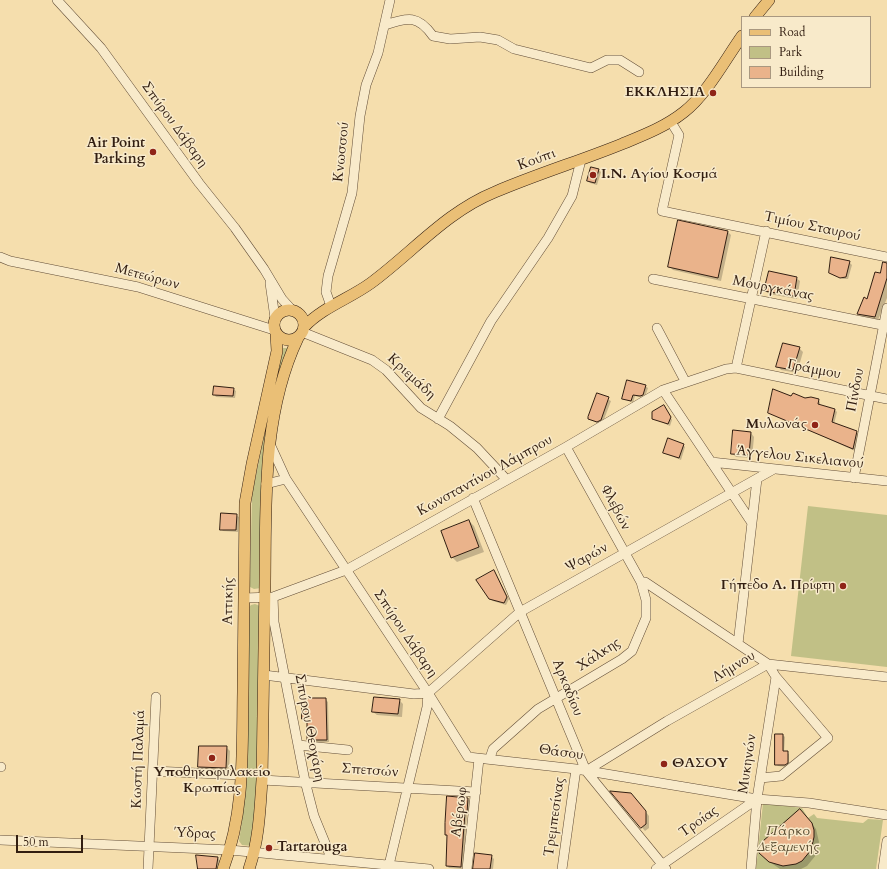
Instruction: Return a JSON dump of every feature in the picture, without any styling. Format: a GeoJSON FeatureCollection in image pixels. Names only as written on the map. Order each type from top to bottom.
{"type":"FeatureCollection","features":[{"type":"Feature","properties":{"kind":"main road"},"geometry":{"type":"LineString","coordinates":[[756,16],[769,0]]}},
{"type":"Feature","properties":{"kind":"main road","name":"Κούπι"},"geometry":{"type":"LineString","coordinates":[[330,306],[371,283],[437,226],[473,202],[495,192],[656,130],[671,122],[692,105],[700,96],[741,37]]}},
{"type":"Feature","properties":{"kind":"main road"},"geometry":{"type":"LineString","coordinates":[[301,332],[286,340],[275,332],[275,318],[282,312],[311,312],[330,306]]}},
{"type":"Feature","properties":{"kind":"main road"},"geometry":{"type":"LineString","coordinates":[[249,869],[254,853],[259,823],[262,780],[264,675],[269,598],[266,484],[270,444],[277,396],[284,370],[301,332],[313,318],[330,306]]}},
{"type":"Feature","properties":{"kind":"main road"},"geometry":{"type":"LineString","coordinates":[[294,311],[302,319],[301,332]]}},
{"type":"Feature","properties":{"kind":"main road","name":"Αττικής"},"geometry":{"type":"LineString","coordinates":[[223,869],[230,850],[236,825],[241,775],[245,503],[277,351],[275,332]]}},
{"type":"Feature","properties":{"kind":"street","name":"Σπύρου Δάβαρη"},"geometry":{"type":"LineString","coordinates":[[57,0],[105,53],[264,269],[282,299],[294,311]]}},
{"type":"Feature","properties":{"kind":"street","name":"Κνωσσού"},"geometry":{"type":"LineString","coordinates":[[330,306],[326,292],[328,276],[352,193],[360,116],[366,85],[378,53],[390,0]]}},
{"type":"Feature","properties":{"kind":"street"},"geometry":{"type":"LineString","coordinates":[[385,25],[401,19],[412,18],[426,26],[434,36],[450,39],[480,37],[498,40],[514,49],[591,68],[608,60],[620,60],[639,72]]}},
{"type":"Feature","properties":{"kind":"street","name":"Τιμίου Σταυρού"},"geometry":{"type":"LineString","coordinates":[[671,122],[679,135],[662,211],[732,226],[766,231],[887,257]]}},
{"type":"Feature","properties":{"kind":"street"},"geometry":{"type":"LineString","coordinates":[[438,419],[491,321],[548,238],[572,196],[581,160]]}},
{"type":"Feature","properties":{"kind":"street"},"geometry":{"type":"LineString","coordinates":[[736,368],[766,231]]}},
{"type":"Feature","properties":{"kind":"street","name":"Μετεώρων"},"geometry":{"type":"LineString","coordinates":[[0,257],[10,261],[138,287],[275,332]]}},
{"type":"Feature","properties":{"kind":"street","name":"Σπύρου Δάβαρη"},"geometry":{"type":"LineString","coordinates":[[264,269],[270,283],[275,318]]}},
{"type":"Feature","properties":{"kind":"street","name":"Μουργκάνας"},"geometry":{"type":"LineString","coordinates":[[653,279],[885,326]]}},
{"type":"Feature","properties":{"kind":"street","name":"Πίνδου"},"geometry":{"type":"LineString","coordinates":[[854,478],[885,326],[887,308]]}},
{"type":"Feature","properties":{"kind":"street"},"geometry":{"type":"LineString","coordinates":[[657,328],[685,381]]}},
{"type":"Feature","properties":{"kind":"street","name":"Κριεμάδη"},"geometry":{"type":"LineString","coordinates":[[301,332],[357,352],[386,370],[421,408],[450,426],[477,448],[506,479]]}},
{"type":"Feature","properties":{"kind":"street","name":"Κωνσταντίνου Λάμπρου"},"geometry":{"type":"LineString","coordinates":[[244,598],[269,598],[346,570],[506,479],[566,447],[663,390],[685,381],[726,369],[736,368]]}},
{"type":"Feature","properties":{"kind":"street","name":"Γράμμου"},"geometry":{"type":"LineString","coordinates":[[736,368],[887,399]]}},
{"type":"Feature","properties":{"kind":"street"},"geometry":{"type":"LineString","coordinates":[[663,390],[731,494],[752,523]]}},
{"type":"Feature","properties":{"kind":"street","name":"Σπύρου Δάβαρη"},"geometry":{"type":"LineString","coordinates":[[270,444],[286,479],[428,693],[427,707],[388,867]]}},
{"type":"Feature","properties":{"kind":"street","name":"Φλεβών"},"geometry":{"type":"LineString","coordinates":[[566,447],[624,554],[641,582]]}},
{"type":"Feature","properties":{"kind":"street","name":"Άγγελου Σικελιανού"},"geometry":{"type":"LineString","coordinates":[[711,462],[887,481]]}},
{"type":"Feature","properties":{"kind":"street","name":"Ψαρών"},"geometry":{"type":"LineString","coordinates":[[428,693],[520,612],[774,469]]}},
{"type":"Feature","properties":{"kind":"street"},"geometry":{"type":"LineString","coordinates":[[266,484],[286,479]]}},
{"type":"Feature","properties":{"kind":"street"},"geometry":{"type":"LineString","coordinates":[[738,644],[757,479]]}},
{"type":"Feature","properties":{"kind":"street","name":"Αρκαδίου"},"geometry":{"type":"LineString","coordinates":[[473,498],[586,771],[662,868]]}},
{"type":"Feature","properties":{"kind":"street","name":"Λήμνου"},"geometry":{"type":"LineString","coordinates":[[586,771],[667,721],[768,664],[645,582],[641,582]]}},
{"type":"Feature","properties":{"kind":"street","name":"Χάλκης"},"geometry":{"type":"LineString","coordinates":[[490,758],[493,749],[538,709],[622,659],[632,651],[646,618],[646,600],[641,582]]}},
{"type":"Feature","properties":{"kind":"street","name":"Σπύρου Θεοχάρη"},"geometry":{"type":"LineString","coordinates":[[269,598],[298,746],[314,816],[332,860]]}},
{"type":"Feature","properties":{"kind":"street"},"geometry":{"type":"LineString","coordinates":[[768,664],[887,677]]}},
{"type":"Feature","properties":{"kind":"street"},"geometry":{"type":"LineString","coordinates":[[760,778],[781,776],[828,738],[776,677],[768,664]]}},
{"type":"Feature","properties":{"kind":"street"},"geometry":{"type":"LineString","coordinates":[[264,675],[414,694],[428,693],[468,757],[479,759]]}},
{"type":"Feature","properties":{"kind":"street","name":"Μυκηνών"},"geometry":{"type":"LineString","coordinates":[[751,869],[757,799],[776,677]]}},
{"type":"Feature","properties":{"kind":"street","name":"Κωστή Παλαμά"},"geometry":{"type":"LineString","coordinates":[[148,869],[156,697]]}},
{"type":"Feature","properties":{"kind":"street","name":"Σπετσών"},"geometry":{"type":"LineString","coordinates":[[298,746],[348,750]]}},
{"type":"Feature","properties":{"kind":"street","name":"Θάσου"},"geometry":{"type":"LineString","coordinates":[[479,759],[490,758],[576,769],[757,799],[809,803],[887,815]]}},
{"type":"Feature","properties":{"kind":"street","name":"Αβέρωφ"},"geometry":{"type":"LineString","coordinates":[[467,869],[479,759]]}},
{"type":"Feature","properties":{"kind":"street","name":"Τρεμπεσίνας"},"geometry":{"type":"LineString","coordinates":[[562,869],[576,769]]}},
{"type":"Feature","properties":{"kind":"street"},"geometry":{"type":"LineString","coordinates":[[153,771],[241,775]]}},
{"type":"Feature","properties":{"kind":"street","name":"Σπετσών"},"geometry":{"type":"LineString","coordinates":[[262,780],[306,781],[476,792]]}},
{"type":"Feature","properties":{"kind":"street","name":"Τροίας"},"geometry":{"type":"LineString","coordinates":[[662,868],[757,799]]}},
{"type":"Feature","properties":{"kind":"street","name":"Ύδρας"},"geometry":{"type":"LineString","coordinates":[[0,840],[230,850],[388,867],[429,869]]}},
{"type":"Feature","properties":{"kind":"street"},"geometry":{"type":"LineString","coordinates":[[883,869],[887,841]]}},
{"type":"Feature","properties":{"kind":"green space"},"geometry":{"type":"Polygon","coordinates":[[[283,348],[289,348],[280,368],[270,431],[261,588],[254,589],[250,587],[252,494],[283,348]]]}},
{"type":"Feature","properties":{"kind":"green space","name":"Γήπεδο Α. Πρίφτη"},"geometry":{"type":"Polygon","coordinates":[[[808,506],[887,515],[887,667],[791,656],[808,506]]]}},
{"type":"Feature","properties":{"kind":"green space"},"geometry":{"type":"Polygon","coordinates":[[[255,604],[260,606],[260,780],[252,846],[242,845],[239,841],[246,784],[248,608],[255,604]]]}},
{"type":"Feature","properties":{"kind":"green space","name":"Πάρκο Δεξαμενής"},"geometry":{"type":"Polygon","coordinates":[[[763,803],[802,808],[808,818],[814,814],[817,818],[863,823],[868,819],[883,820],[876,869],[756,869],[763,803]]]}},
{"type":"Feature","properties":{"kind":"building","name":"Ι.Ν. Αγίου Κοσμά"},"geometry":{"type":"Polygon","coordinates":[[[591,167],[599,169],[595,183],[587,181],[591,167]]]}},
{"type":"Feature","properties":{"kind":"building"},"geometry":{"type":"Polygon","coordinates":[[[678,220],[728,231],[718,278],[668,267],[678,220]]]}},
{"type":"Feature","properties":{"kind":"building"},"geometry":{"type":"Polygon","coordinates":[[[831,257],[850,261],[846,277],[840,278],[829,273],[831,257]]]}},
{"type":"Feature","properties":{"kind":"building"},"geometry":{"type":"Polygon","coordinates":[[[883,262],[887,263],[887,278],[875,317],[857,314],[864,297],[867,299],[875,272],[880,273],[883,262]]]}},
{"type":"Feature","properties":{"kind":"building"},"geometry":{"type":"Polygon","coordinates":[[[769,271],[797,277],[794,296],[764,291],[769,271]]]}},
{"type":"Feature","properties":{"kind":"building"},"geometry":{"type":"Polygon","coordinates":[[[783,343],[800,347],[793,370],[776,367],[783,343]]]}},
{"type":"Feature","properties":{"kind":"building"},"geometry":{"type":"Polygon","coordinates":[[[627,380],[646,385],[643,395],[633,395],[631,401],[622,399],[627,380]]]}},
{"type":"Feature","properties":{"kind":"building"},"geometry":{"type":"Polygon","coordinates":[[[214,386],[234,388],[233,396],[213,395],[214,386]]]}},
{"type":"Feature","properties":{"kind":"building","name":"Μυλωνάς"},"geometry":{"type":"Polygon","coordinates":[[[773,389],[791,396],[793,393],[805,398],[811,397],[819,399],[818,404],[835,409],[832,422],[857,431],[853,449],[768,413],[773,389]]]}},
{"type":"Feature","properties":{"kind":"building"},"geometry":{"type":"Polygon","coordinates":[[[597,393],[609,397],[601,420],[597,422],[588,419],[588,417],[597,393]]]}},
{"type":"Feature","properties":{"kind":"building"},"geometry":{"type":"Polygon","coordinates":[[[664,405],[671,417],[668,424],[652,419],[652,412],[664,405]]]}},
{"type":"Feature","properties":{"kind":"building"},"geometry":{"type":"Polygon","coordinates":[[[733,430],[751,432],[749,455],[731,454],[733,430]]]}},
{"type":"Feature","properties":{"kind":"building"},"geometry":{"type":"Polygon","coordinates":[[[668,438],[684,444],[679,458],[663,453],[668,438]]]}},
{"type":"Feature","properties":{"kind":"building"},"geometry":{"type":"Polygon","coordinates":[[[221,513],[237,514],[236,530],[220,530],[221,513]]]}},
{"type":"Feature","properties":{"kind":"building"},"geometry":{"type":"Polygon","coordinates":[[[469,520],[479,547],[451,558],[441,531],[469,520]]]}},
{"type":"Feature","properties":{"kind":"building"},"geometry":{"type":"Polygon","coordinates":[[[494,570],[507,597],[504,603],[489,599],[476,580],[494,570]]]}},
{"type":"Feature","properties":{"kind":"building"},"geometry":{"type":"Polygon","coordinates":[[[374,697],[400,699],[398,714],[372,712],[374,697]]]}},
{"type":"Feature","properties":{"kind":"building"},"geometry":{"type":"Polygon","coordinates":[[[302,698],[326,698],[327,740],[307,740],[307,719],[302,719],[302,698]]]}},
{"type":"Feature","properties":{"kind":"building"},"geometry":{"type":"Polygon","coordinates":[[[775,734],[783,734],[783,751],[788,751],[788,763],[785,765],[775,765],[775,734]]]}},
{"type":"Feature","properties":{"kind":"building","name":"Υποθηκοφυλακείο Κρωπίας"},"geometry":{"type":"Polygon","coordinates":[[[199,746],[227,746],[226,768],[198,767],[199,746]]]}},
{"type":"Feature","properties":{"kind":"building"},"geometry":{"type":"Polygon","coordinates":[[[610,791],[631,793],[646,811],[646,824],[641,828],[610,791]]]}},
{"type":"Feature","properties":{"kind":"building"},"geometry":{"type":"Polygon","coordinates":[[[447,796],[468,798],[467,813],[465,812],[461,867],[446,866],[447,835],[445,835],[445,823],[447,796]]]}},
{"type":"Feature","properties":{"kind":"building"},"geometry":{"type":"Polygon","coordinates":[[[800,809],[812,823],[814,830],[811,850],[802,861],[796,864],[783,866],[769,862],[759,853],[760,844],[800,809]]]}},
{"type":"Feature","properties":{"kind":"building"},"geometry":{"type":"Polygon","coordinates":[[[475,853],[492,855],[490,869],[473,869],[475,853]]]}},
{"type":"Feature","properties":{"kind":"building"},"geometry":{"type":"Polygon","coordinates":[[[196,855],[218,857],[216,869],[198,869],[196,855]]]}},
{"type":"Feature","properties":{"kind":"place","name":"ΕΚΚΛΗΣΙΑ"},"geometry":{"type":"Point","coordinates":[713,93]}},
{"type":"Feature","properties":{"kind":"place","name":"Air Point Parking"},"geometry":{"type":"Point","coordinates":[153,152]}},
{"type":"Feature","properties":{"kind":"place","name":"Ι.Ν. Αγίου Κοσμά"},"geometry":{"type":"Point","coordinates":[593,175]}},
{"type":"Feature","properties":{"kind":"place","name":"Μυλωνάς"},"geometry":{"type":"Point","coordinates":[815,425]}},
{"type":"Feature","properties":{"kind":"place","name":"Γήπεδο Α. Πρίφτη"},"geometry":{"type":"Point","coordinates":[843,586]}},
{"type":"Feature","properties":{"kind":"place","name":"Υποθηκοφυλακείο Κρωπίας"},"geometry":{"type":"Point","coordinates":[212,758]}},
{"type":"Feature","properties":{"kind":"place","name":"ΘΑΣΟΥ"},"geometry":{"type":"Point","coordinates":[664,764]}},
{"type":"Feature","properties":{"kind":"place","name":"Tartarouga"},"geometry":{"type":"Point","coordinates":[269,848]}}]}
